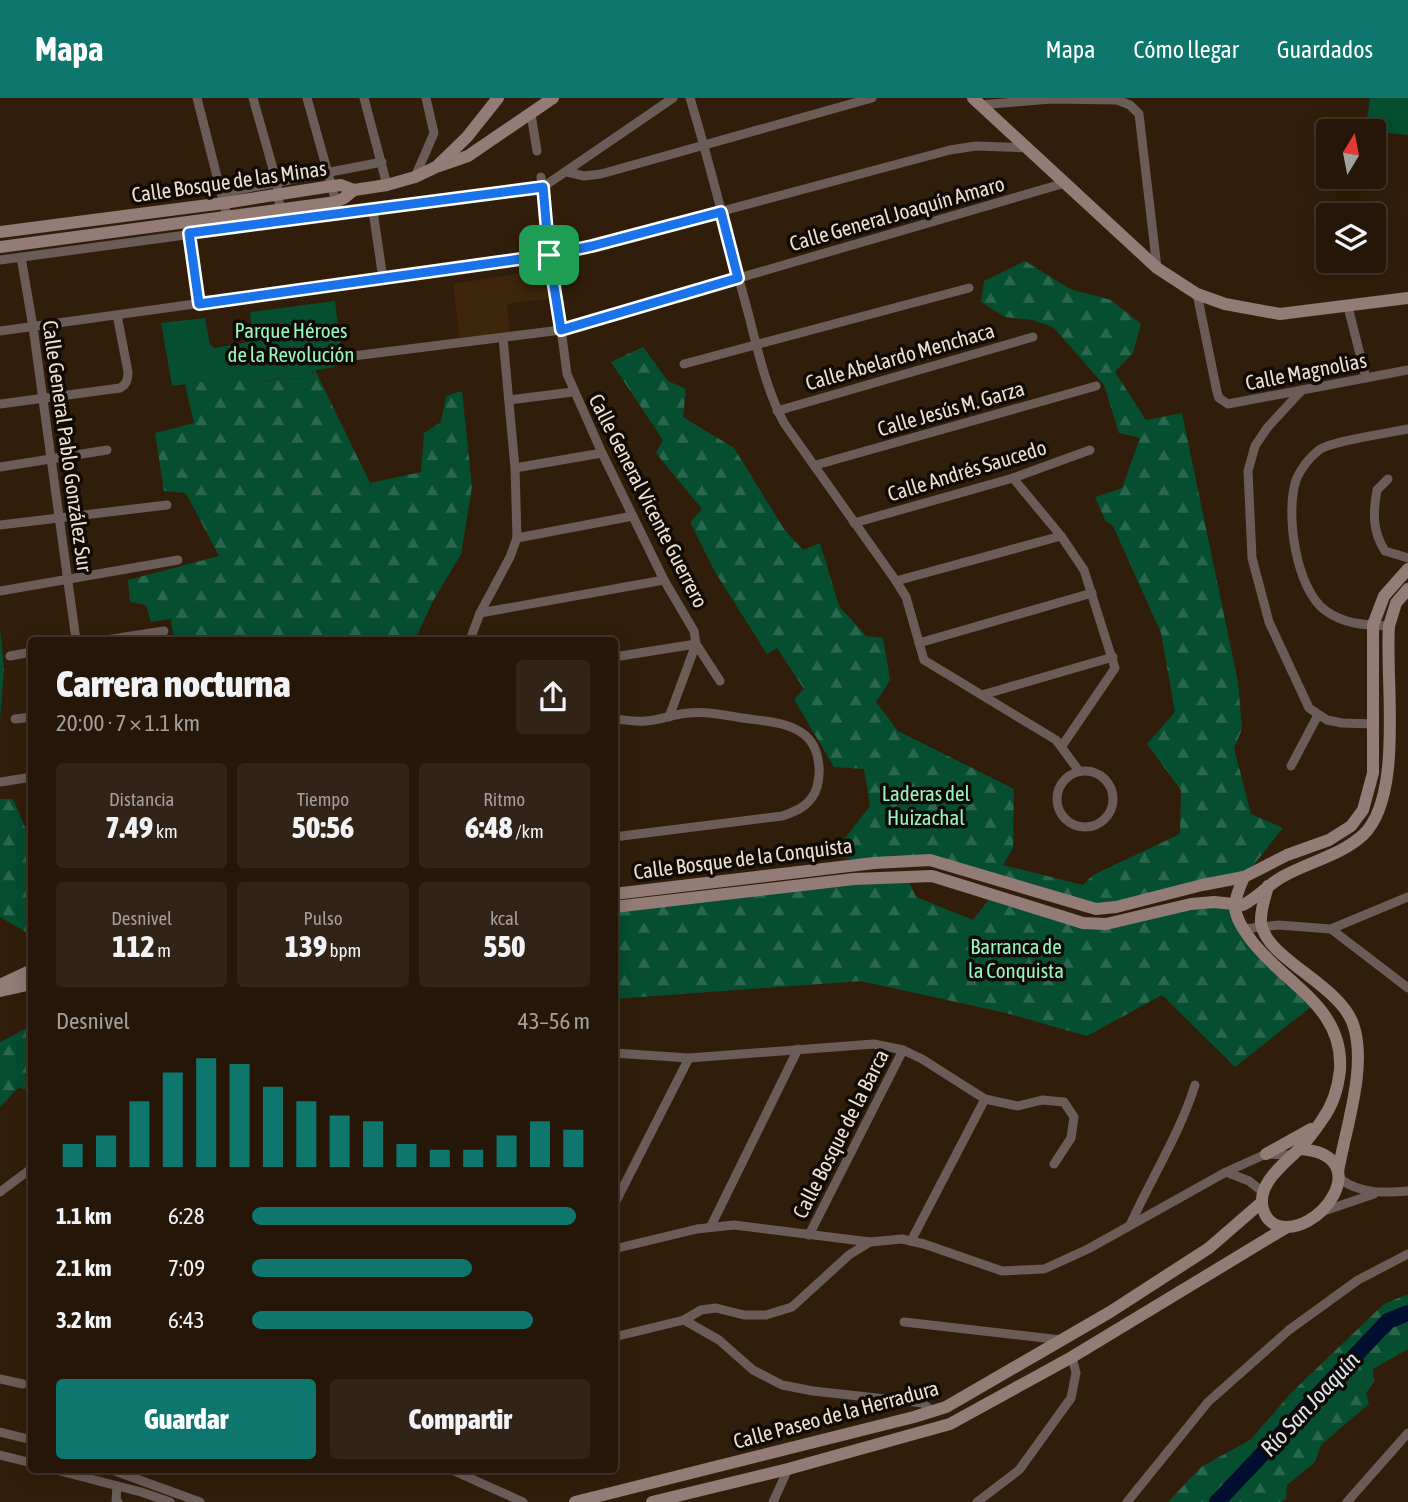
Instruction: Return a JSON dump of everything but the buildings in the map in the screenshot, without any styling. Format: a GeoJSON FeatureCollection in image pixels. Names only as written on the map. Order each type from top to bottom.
{"type":"FeatureCollection","features":[{"type":"Feature","properties":{"kind":"main road"},"geometry":{"type":"LineString","coordinates":[[436,167],[467,137],[498,98]]}},
{"type":"Feature","properties":{"kind":"main road"},"geometry":{"type":"LineString","coordinates":[[354,190],[415,177],[468,156],[553,98]]}},
{"type":"Feature","properties":{"kind":"main road"},"geometry":{"type":"LineString","coordinates":[[977,101],[1157,268],[1197,294],[1225,304],[1280,314],[1408,298]]}},
{"type":"Feature","properties":{"kind":"main road","name":"Calle Bosque de las Minas"},"geometry":{"type":"LineString","coordinates":[[0,247],[225,204],[278,189],[341,185],[354,190]]}},
{"type":"Feature","properties":{"kind":"main road","name":"Calle Bosque de las Minas"},"geometry":{"type":"LineString","coordinates":[[0,232],[225,204],[280,210],[336,202],[354,190]]}},
{"type":"Feature","properties":{"kind":"main road"},"geometry":{"type":"LineString","coordinates":[[1373,625],[1384,596],[1408,569]]}},
{"type":"Feature","properties":{"kind":"main road"},"geometry":{"type":"LineString","coordinates":[[1235,905],[1250,902],[1268,886],[1345,848],[1363,835],[1376,818],[1388,775],[1389,626],[1396,603],[1408,589]]}},
{"type":"Feature","properties":{"kind":"main road","name":"Calle Bosque de la Conquista"},"geometry":{"type":"LineString","coordinates":[[618,894],[874,863],[930,860],[1096,909],[1116,907],[1244,877],[1287,855],[1329,841],[1351,826],[1363,810],[1373,773],[1373,625]]}},
{"type":"Feature","properties":{"kind":"main road","name":"Calle Bosque de la Conquista"},"geometry":{"type":"LineString","coordinates":[[618,907],[906,876],[932,876],[1083,923],[1106,924],[1191,904],[1214,902],[1235,905]]}},
{"type":"Feature","properties":{"kind":"main road"},"geometry":{"type":"LineString","coordinates":[[1244,877],[1235,905],[1243,929],[1260,951],[1316,1003],[1332,1026],[1339,1044],[1340,1071],[1335,1098],[1318,1126],[1277,1169],[1263,1198],[1266,1216],[1270,1221],[1287,1227],[1320,1213],[1336,1194],[1357,1068],[1357,1047],[1353,1024],[1342,1003],[1271,943],[1261,926],[1261,908],[1268,886]]}},
{"type":"Feature","properties":{"kind":"main road"},"geometry":{"type":"LineString","coordinates":[[1213,883],[1214,902]]}},
{"type":"Feature","properties":{"kind":"main road"},"geometry":{"type":"LineString","coordinates":[[0,985],[28,972]]}},
{"type":"Feature","properties":{"kind":"main road"},"geometry":{"type":"LineString","coordinates":[[0,991],[28,985]]}},
{"type":"Feature","properties":{"kind":"main road"},"geometry":{"type":"LineString","coordinates":[[1327,1112],[1348,1120]]}},
{"type":"Feature","properties":{"kind":"main road"},"geometry":{"type":"LineString","coordinates":[[1266,1154],[1318,1126]]}},
{"type":"Feature","properties":{"kind":"main road"},"geometry":{"type":"LineString","coordinates":[[1295,1152],[1322,1154],[1330,1158],[1339,1176]]}},
{"type":"Feature","properties":{"kind":"main road","name":"Calle Paseo de la Herradura"},"geometry":{"type":"LineString","coordinates":[[575,1502],[946,1407],[1064,1340],[1209,1248],[1263,1198]]}},
{"type":"Feature","properties":{"kind":"main road","name":"Calle Paseo de la Herradura"},"geometry":{"type":"LineString","coordinates":[[652,1502],[788,1469],[950,1424],[1072,1357],[1287,1227]]}},
{"type":"Feature","properties":{"kind":"main road"},"geometry":{"type":"LineString","coordinates":[[1072,1357],[1110,1312]]}},
{"type":"Feature","properties":{"kind":"street"},"geometry":{"type":"LineString","coordinates":[[197,98],[225,204]]}},
{"type":"Feature","properties":{"kind":"street"},"geometry":{"type":"LineString","coordinates":[[253,98],[278,189],[280,210]]}},
{"type":"Feature","properties":{"kind":"street"},"geometry":{"type":"LineString","coordinates":[[307,98],[336,202]]}},
{"type":"Feature","properties":{"kind":"street"},"geometry":{"type":"LineString","coordinates":[[364,98],[387,184]]}},
{"type":"Feature","properties":{"kind":"street"},"geometry":{"type":"LineString","coordinates":[[415,177],[434,132],[426,98]]}},
{"type":"Feature","properties":{"kind":"street"},"geometry":{"type":"LineString","coordinates":[[0,260],[543,187],[673,98]]}},
{"type":"Feature","properties":{"kind":"street"},"geometry":{"type":"LineString","coordinates":[[690,98],[705,144],[757,346],[777,411],[784,424],[896,581],[905,597],[924,660],[1062,746],[1079,771]]}},
{"type":"Feature","properties":{"kind":"street"},"geometry":{"type":"LineString","coordinates":[[567,172],[584,176],[601,174],[870,98]]}},
{"type":"Feature","properties":{"kind":"street"},"geometry":{"type":"LineString","coordinates":[[977,101],[1117,100],[1130,105],[1139,114],[1157,268]]}},
{"type":"Feature","properties":{"kind":"street"},"geometry":{"type":"LineString","coordinates":[[531,114],[537,151]]}},
{"type":"Feature","properties":{"kind":"street"},"geometry":{"type":"LineString","coordinates":[[0,331],[549,255],[592,246],[950,150],[976,146],[1028,148]]}},
{"type":"Feature","properties":{"kind":"street"},"geometry":{"type":"LineString","coordinates":[[278,189],[328,173],[382,162]]}},
{"type":"Feature","properties":{"kind":"street","name":"Calle General Vicente Guerrero"},"geometry":{"type":"LineString","coordinates":[[541,177],[566,374],[601,453],[664,580],[694,631],[696,644],[720,681]]}},
{"type":"Feature","properties":{"kind":"street","name":"Calle General Joaquín Amaro"},"geometry":{"type":"LineString","coordinates":[[354,356],[561,330],[1065,183]]}},
{"type":"Feature","properties":{"kind":"street"},"geometry":{"type":"LineString","coordinates":[[373,211],[383,279]]}},
{"type":"Feature","properties":{"kind":"street"},"geometry":{"type":"LineString","coordinates":[[189,233],[199,304]]}},
{"type":"Feature","properties":{"kind":"street","name":"Calle General Pablo González Sur"},"geometry":{"type":"LineString","coordinates":[[20,257],[33,327],[76,637]]}},
{"type":"Feature","properties":{"kind":"street"},"geometry":{"type":"LineString","coordinates":[[684,364],[969,288]]}},
{"type":"Feature","properties":{"kind":"street","name":"Calle Magnolias"},"geometry":{"type":"LineString","coordinates":[[1197,294],[1217,392],[1219,398],[1228,404],[1408,370]]}},
{"type":"Feature","properties":{"kind":"street"},"geometry":{"type":"LineString","coordinates":[[1348,307],[1366,378]]}},
{"type":"Feature","properties":{"kind":"street"},"geometry":{"type":"LineString","coordinates":[[0,404],[120,388],[128,379],[128,372],[117,315]]}},
{"type":"Feature","properties":{"kind":"street","name":"Calle Abelardo Menchaca"},"geometry":{"type":"LineString","coordinates":[[777,411],[1033,337]]}},
{"type":"Feature","properties":{"kind":"street"},"geometry":{"type":"LineString","coordinates":[[471,637],[517,538],[515,468],[503,338]]}},
{"type":"Feature","properties":{"kind":"street","name":"Calle Jesús M. Garza"},"geometry":{"type":"LineString","coordinates":[[816,466],[1096,386]]}},
{"type":"Feature","properties":{"kind":"street"},"geometry":{"type":"LineString","coordinates":[[1302,390],[1267,428],[1255,446],[1248,471],[1252,558],[1269,622],[1310,708],[1318,715],[1342,723],[1374,724]]}},
{"type":"Feature","properties":{"kind":"street"},"geometry":{"type":"LineString","coordinates":[[509,400],[573,392]]}},
{"type":"Feature","properties":{"kind":"street"},"geometry":{"type":"LineString","coordinates":[[1389,626],[1355,624],[1340,619],[1325,610],[1313,598],[1298,559],[1292,526],[1293,498],[1297,480],[1306,462],[1322,447],[1408,429]]}},
{"type":"Feature","properties":{"kind":"street"},"geometry":{"type":"LineString","coordinates":[[0,467],[107,450]]}},
{"type":"Feature","properties":{"kind":"street","name":"Calle Andrés Saucedo"},"geometry":{"type":"LineString","coordinates":[[854,523],[1013,478],[1090,450]]}},
{"type":"Feature","properties":{"kind":"street"},"geometry":{"type":"LineString","coordinates":[[515,468],[601,453]]}},
{"type":"Feature","properties":{"kind":"street"},"geometry":{"type":"LineString","coordinates":[[1013,478],[1084,569],[1113,657],[1115,668],[1062,746]]}},
{"type":"Feature","properties":{"kind":"street"},"geometry":{"type":"LineString","coordinates":[[1388,479],[1377,489],[1374,522],[1378,540],[1385,551],[1408,558]]}},
{"type":"Feature","properties":{"kind":"street"},"geometry":{"type":"LineString","coordinates":[[0,525],[167,505]]}},
{"type":"Feature","properties":{"kind":"street"},"geometry":{"type":"LineString","coordinates":[[517,538],[633,516]]}},
{"type":"Feature","properties":{"kind":"street"},"geometry":{"type":"LineString","coordinates":[[896,581],[1060,536]]}},
{"type":"Feature","properties":{"kind":"street"},"geometry":{"type":"LineString","coordinates":[[0,591],[178,560]]}},
{"type":"Feature","properties":{"kind":"street"},"geometry":{"type":"LineString","coordinates":[[480,613],[664,580]]}},
{"type":"Feature","properties":{"kind":"street"},"geometry":{"type":"LineString","coordinates":[[919,643],[1092,593]]}},
{"type":"Feature","properties":{"kind":"street"},"geometry":{"type":"LineString","coordinates":[[125,637],[164,631]]}},
{"type":"Feature","properties":{"kind":"street"},"geometry":{"type":"LineString","coordinates":[[618,656],[696,644],[669,717]]}},
{"type":"Feature","properties":{"kind":"street"},"geometry":{"type":"LineString","coordinates":[[10,656],[28,653]]}},
{"type":"Feature","properties":{"kind":"street"},"geometry":{"type":"LineString","coordinates":[[982,695],[1113,657]]}},
{"type":"Feature","properties":{"kind":"street"},"geometry":{"type":"LineString","coordinates":[[618,719],[645,721],[706,712],[783,723],[809,738],[820,765],[816,790],[798,811],[782,816],[618,836]]}},
{"type":"Feature","properties":{"kind":"street"},"geometry":{"type":"LineString","coordinates":[[1291,766],[1318,715]]}},
{"type":"Feature","properties":{"kind":"street"},"geometry":{"type":"LineString","coordinates":[[15,719],[28,717]]}},
{"type":"Feature","properties":{"kind":"street"},"geometry":{"type":"LineString","coordinates":[[1079,771],[1095,772],[1108,782],[1114,797],[1110,813],[1099,825],[1083,828],[1068,822],[1058,810],[1057,793],[1065,779],[1079,771]]}},
{"type":"Feature","properties":{"kind":"street"},"geometry":{"type":"LineString","coordinates":[[0,782],[28,778]]}},
{"type":"Feature","properties":{"kind":"street"},"geometry":{"type":"LineString","coordinates":[[1243,929],[1261,926],[1331,929],[1408,897]]}},
{"type":"Feature","properties":{"kind":"street"},"geometry":{"type":"LineString","coordinates":[[1331,929],[1408,988]]}},
{"type":"Feature","properties":{"kind":"street"},"geometry":{"type":"LineString","coordinates":[[618,1053],[689,1058],[874,1044],[904,1050],[985,1099],[1018,1106],[1042,1100],[1064,1102],[1074,1117],[1071,1138],[1054,1164]]}},
{"type":"Feature","properties":{"kind":"street"},"geometry":{"type":"LineString","coordinates":[[711,1226],[798,1049]]}},
{"type":"Feature","properties":{"kind":"street","name":"Calle Bosque de la Barca"},"geometry":{"type":"LineString","coordinates":[[809,1235],[904,1050]]}},
{"type":"Feature","properties":{"kind":"street"},"geometry":{"type":"LineString","coordinates":[[618,1197],[689,1058]]}},
{"type":"Feature","properties":{"kind":"street"},"geometry":{"type":"LineString","coordinates":[[1131,1223],[1150,1179],[1178,1128],[1195,1085]]}},
{"type":"Feature","properties":{"kind":"street"},"geometry":{"type":"LineString","coordinates":[[911,1241],[985,1099]]}},
{"type":"Feature","properties":{"kind":"street"},"geometry":{"type":"LineString","coordinates":[[618,1246],[711,1226],[734,1225],[870,1242],[902,1239],[1002,1271],[1044,1269],[1088,1250],[1131,1223],[1226,1172],[1266,1154],[1295,1152]]}},
{"type":"Feature","properties":{"kind":"street"},"geometry":{"type":"LineString","coordinates":[[0,1192],[28,1171]]}},
{"type":"Feature","properties":{"kind":"street"},"geometry":{"type":"LineString","coordinates":[[1226,1172],[1249,1181],[1263,1198]]}},
{"type":"Feature","properties":{"kind":"street"},"geometry":{"type":"LineString","coordinates":[[1339,1176],[1352,1188],[1376,1193],[1408,1191]]}},
{"type":"Feature","properties":{"kind":"street"},"geometry":{"type":"LineString","coordinates":[[1320,1213],[1376,1193]]}},
{"type":"Feature","properties":{"kind":"street"},"geometry":{"type":"LineString","coordinates":[[618,1336],[684,1320],[701,1310],[716,1308],[744,1315],[766,1315],[792,1307],[849,1255],[870,1242]]}},
{"type":"Feature","properties":{"kind":"street"},"geometry":{"type":"LineString","coordinates":[[1127,1502],[1208,1402],[1289,1330],[1358,1280],[1408,1254]]}},
{"type":"Feature","properties":{"kind":"street"},"geometry":{"type":"LineString","coordinates":[[684,1320],[719,1340],[753,1370],[782,1385],[923,1403],[932,1412]]}},
{"type":"Feature","properties":{"kind":"street"},"geometry":{"type":"LineString","coordinates":[[904,1322],[1064,1340]]}},
{"type":"Feature","properties":{"kind":"street"},"geometry":{"type":"LineString","coordinates":[[977,1502],[1019,1471],[1071,1398],[1076,1373],[1072,1357]]}},
{"type":"Feature","properties":{"kind":"street"},"geometry":{"type":"LineString","coordinates":[[0,1379],[23,1384]]}},
{"type":"Feature","properties":{"kind":"street"},"geometry":{"type":"LineString","coordinates":[[0,1432],[28,1439]]}},
{"type":"Feature","properties":{"kind":"street"},"geometry":{"type":"LineString","coordinates":[[1347,1502],[1408,1433]]}},
{"type":"Feature","properties":{"kind":"street"},"geometry":{"type":"LineString","coordinates":[[0,1455],[28,1462]]}},
{"type":"Feature","properties":{"kind":"street"},"geometry":{"type":"LineString","coordinates":[[773,1502],[788,1469]]}},
{"type":"Feature","properties":{"kind":"street"},"geometry":{"type":"LineString","coordinates":[[67,1473],[170,1502]]}},
{"type":"Feature","properties":{"kind":"street"},"geometry":{"type":"LineString","coordinates":[[119,1473],[181,1499],[200,1502]]}},
{"type":"Feature","properties":{"kind":"street"},"geometry":{"type":"LineString","coordinates":[[459,1473],[521,1501]]}},
{"type":"Feature","properties":{"kind":"street"},"geometry":{"type":"LineString","coordinates":[[117,1486],[118,1502]]}},
{"type":"Feature","properties":{"kind":"shaded area"},"geometry":{"type":"Polygon","coordinates":[[[548,269],[551,298],[507,304],[510,334],[460,340],[453,284],[548,269]]]}},
{"type":"Feature","properties":{"kind":"green space"},"geometry":{"type":"Polygon","coordinates":[[[1370,98],[1408,98],[1408,135],[1386,133],[1386,119],[1367,119],[1370,98]]]}},
{"type":"Feature","properties":{"kind":"green space","name":"Laderas del Huizachal"},"geometry":{"type":"Polygon","coordinates":[[[1025,261],[1070,289],[1111,300],[1141,324],[1133,353],[1115,372],[1146,420],[1182,413],[1238,682],[1242,729],[1234,748],[1251,814],[1283,828],[1244,877],[1096,909],[930,860],[874,863],[831,856],[870,806],[864,769],[834,767],[794,699],[804,689],[777,648],[767,654],[715,572],[690,522],[702,509],[656,453],[663,440],[611,362],[643,347],[668,381],[686,389],[683,417],[734,448],[784,529],[803,550],[820,543],[839,606],[866,636],[883,638],[890,680],[876,702],[898,731],[1014,789],[1013,848],[1003,865],[1083,885],[1093,875],[1180,834],[1181,790],[1147,744],[1175,712],[1161,633],[1113,526],[1105,520],[1095,497],[1122,488],[1140,438],[1119,433],[1104,385],[1053,327],[1032,320],[1005,317],[981,302],[984,281],[1025,261]]]}},
{"type":"Feature","properties":{"kind":"green space","name":"Parque Héroes de la Revolución"},"geometry":{"type":"Polygon","coordinates":[[[335,301],[341,349],[334,367],[313,371],[310,379],[280,378],[258,383],[243,377],[172,386],[161,323],[205,318],[210,344],[214,348],[253,341],[250,312],[335,301]]]}},
{"type":"Feature","properties":{"kind":"green space"},"geometry":{"type":"Polygon","coordinates":[[[315,370],[370,483],[421,472],[424,433],[441,422],[446,396],[462,391],[472,487],[461,554],[432,603],[416,637],[173,635],[171,619],[151,622],[146,605],[130,602],[128,580],[219,556],[186,493],[164,491],[155,433],[194,423],[185,384],[243,377],[258,383],[283,378],[309,379],[315,370]]]}},
{"type":"Feature","properties":{"kind":"green space"},"geometry":{"type":"Polygon","coordinates":[[[0,629],[4,669],[0,719],[0,629]]]}},
{"type":"Feature","properties":{"kind":"green space"},"geometry":{"type":"Polygon","coordinates":[[[0,799],[13,799],[28,834],[28,933],[0,917],[0,799]]]}},
{"type":"Feature","properties":{"kind":"green space","name":"Barranca de la Conquista"},"geometry":{"type":"Polygon","coordinates":[[[906,876],[916,897],[973,920],[993,894],[1081,922],[1191,904],[1235,905],[1235,917],[1316,1003],[1235,1067],[1162,995],[1087,1036],[1006,1013],[861,981],[618,999],[618,906],[906,876]]]}},
{"type":"Feature","properties":{"kind":"green space"},"geometry":{"type":"Polygon","coordinates":[[[28,1028],[28,1090],[18,1088],[0,1107],[0,1042],[28,1028]]]}},
{"type":"Feature","properties":{"kind":"green space"},"geometry":{"type":"Polygon","coordinates":[[[1408,1294],[1408,1349],[1373,1369],[1374,1381],[1366,1393],[1369,1404],[1321,1445],[1315,1462],[1287,1485],[1286,1499],[1281,1502],[1168,1502],[1201,1467],[1250,1440],[1293,1391],[1384,1304],[1408,1294]]]}},
{"type":"Feature","properties":{"kind":"waterway","name":"Río San Joaquín"},"geometry":{"type":"LineString","coordinates":[[1217,1502],[1388,1321],[1408,1313]]}},
{"type":"Feature","properties":{"kind":"route"},"geometry":{"type":"LineString","coordinates":[[549,255],[199,304],[189,233],[543,187],[549,255],[721,212],[738,278],[561,330],[549,255]]}}]}
